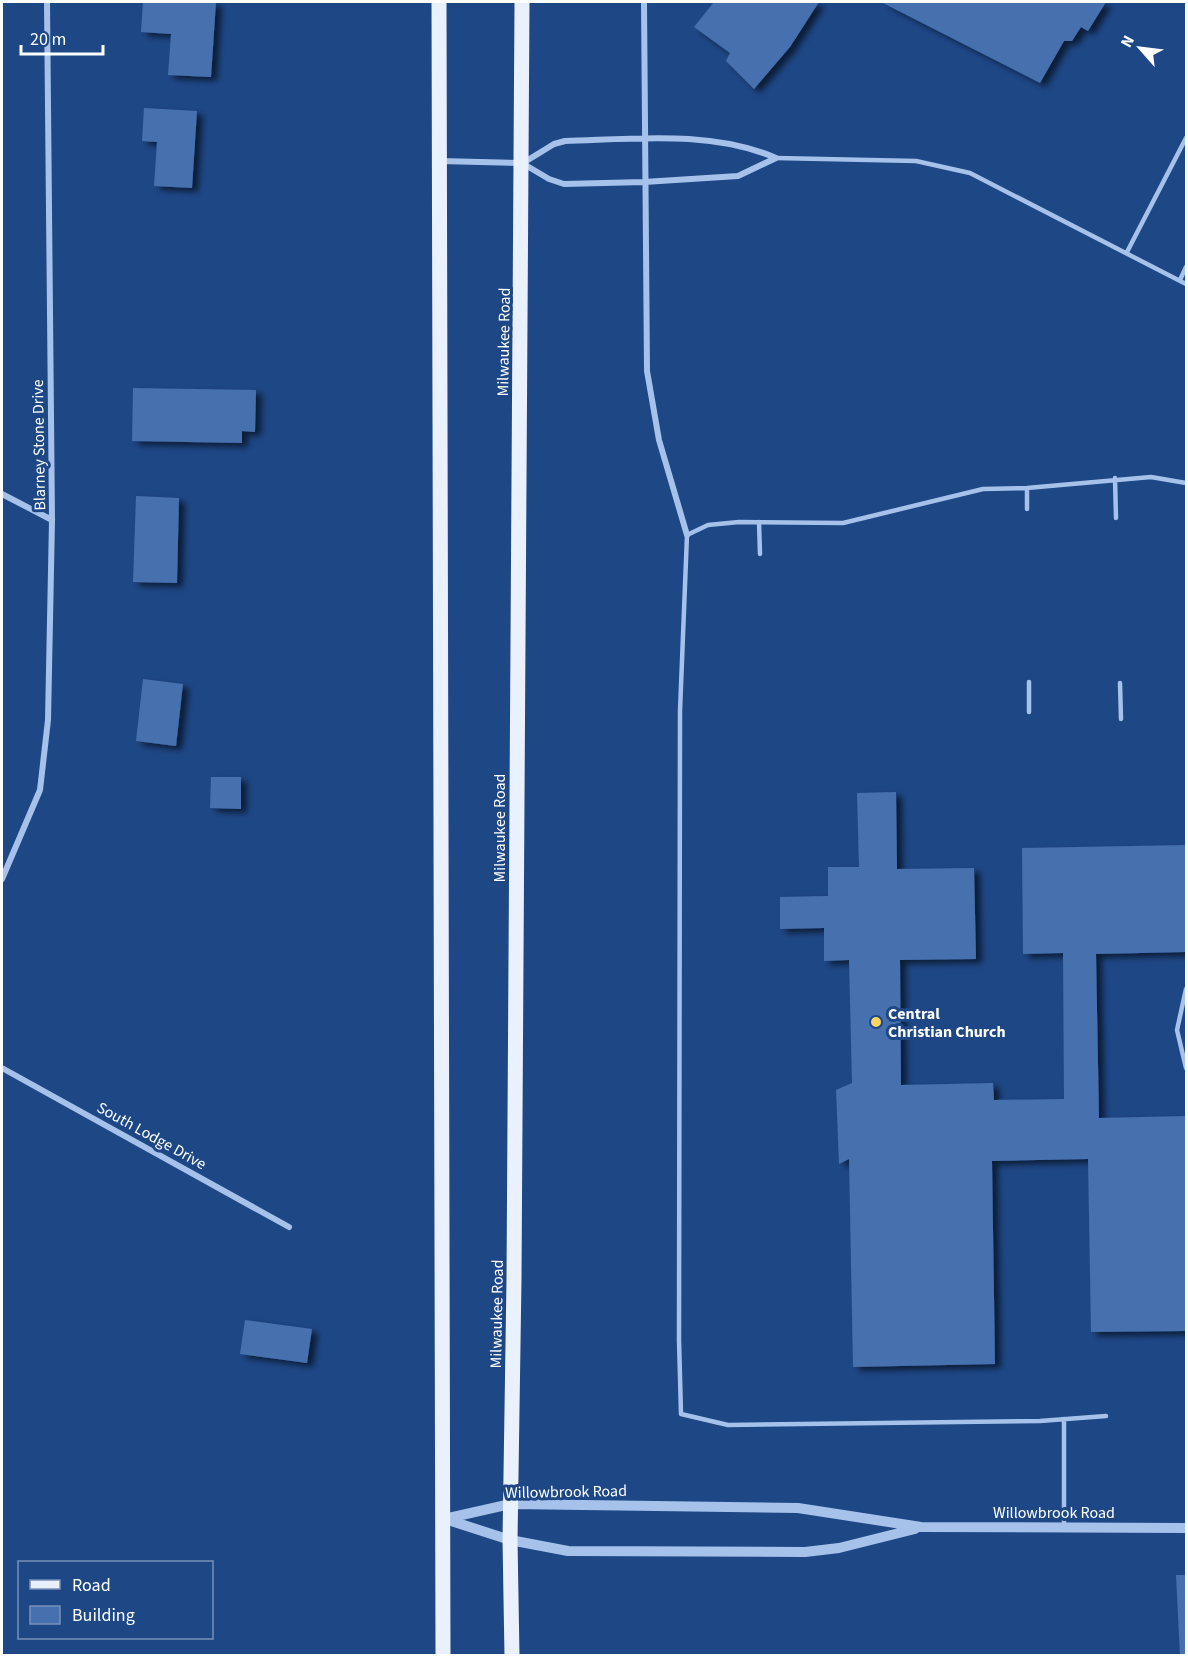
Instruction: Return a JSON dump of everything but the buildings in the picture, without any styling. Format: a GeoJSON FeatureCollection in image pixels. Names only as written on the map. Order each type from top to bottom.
{"type":"FeatureCollection","features":[{"type":"Feature","properties":{"kind":"main road"},"geometry":{"type":"LineString","coordinates":[[439,2],[443,1656]]}},
{"type":"Feature","properties":{"kind":"main road","name":"Milwaukee Road"},"geometry":{"type":"LineString","coordinates":[[512,1656],[510,1540],[522,2]]}},
{"type":"Feature","properties":{"kind":"street","name":"Blarney Stone Drive"},"geometry":{"type":"LineString","coordinates":[[2,879],[40,790],[48,720],[52,520],[47,2]]}},
{"type":"Feature","properties":{"kind":"street"},"geometry":{"type":"LineString","coordinates":[[644,2],[647,371],[659,440],[687,535]]}},
{"type":"Feature","properties":{"kind":"street"},"geometry":{"type":"LineString","coordinates":[[440,161],[522,163],[565,141],[644,139],[702,140],[755,149],[776,158]]}},
{"type":"Feature","properties":{"kind":"street"},"geometry":{"type":"LineString","coordinates":[[522,163],[549,179],[564,184],[738,176],[776,158]]}},
{"type":"Feature","properties":{"kind":"street"},"geometry":{"type":"LineString","coordinates":[[2,494],[52,520]]}},
{"type":"Feature","properties":{"kind":"street","name":"South Lodge Drive"},"geometry":{"type":"LineString","coordinates":[[2,1068],[289,1227]]}},
{"type":"Feature","properties":{"kind":"street","name":"Willowbrook Road"},"geometry":{"type":"LineString","coordinates":[[444,1519],[511,1504],[798,1508],[921,1527],[1186,1528]]}},
{"type":"Feature","properties":{"kind":"street","name":"Willowbrook Road"},"geometry":{"type":"LineString","coordinates":[[444,1519],[510,1540],[568,1551],[805,1552],[839,1548],[921,1527]]}},
{"type":"Feature","properties":{"kind":"lane"},"geometry":{"type":"LineString","coordinates":[[1127,252],[1186,138]]}},
{"type":"Feature","properties":{"kind":"lane"},"geometry":{"type":"LineString","coordinates":[[776,158],[916,160],[970,173],[1186,284]]}},
{"type":"Feature","properties":{"kind":"lane"},"geometry":{"type":"LineString","coordinates":[[1180,280],[1186,267]]}},
{"type":"Feature","properties":{"kind":"lane"},"geometry":{"type":"LineString","coordinates":[[1106,1416],[1064,1419],[728,1425],[681,1414],[679,1341],[680,711],[687,535],[708,525],[759,522],[843,523],[983,489],[1027,488],[1115,478],[1150,477],[1186,483]]}},
{"type":"Feature","properties":{"kind":"lane"},"geometry":{"type":"LineString","coordinates":[[1115,478],[1116,518]]}},
{"type":"Feature","properties":{"kind":"lane"},"geometry":{"type":"LineString","coordinates":[[1027,488],[1027,509]]}},
{"type":"Feature","properties":{"kind":"lane"},"geometry":{"type":"LineString","coordinates":[[759,522],[760,554]]}},
{"type":"Feature","properties":{"kind":"lane"},"geometry":{"type":"LineString","coordinates":[[1029,682],[1029,712]]}},
{"type":"Feature","properties":{"kind":"lane"},"geometry":{"type":"LineString","coordinates":[[1120,683],[1121,719]]}},
{"type":"Feature","properties":{"kind":"lane"},"geometry":{"type":"LineString","coordinates":[[1186,989],[1177,1030],[1186,1068]]}},
{"type":"Feature","properties":{"kind":"lane"},"geometry":{"type":"LineString","coordinates":[[1064,1419],[1064,1528]]}},
{"type":"Feature","properties":{"kind":"place","name":"Central Christian Church"},"geometry":{"type":"Point","coordinates":[876,1022]}}]}
